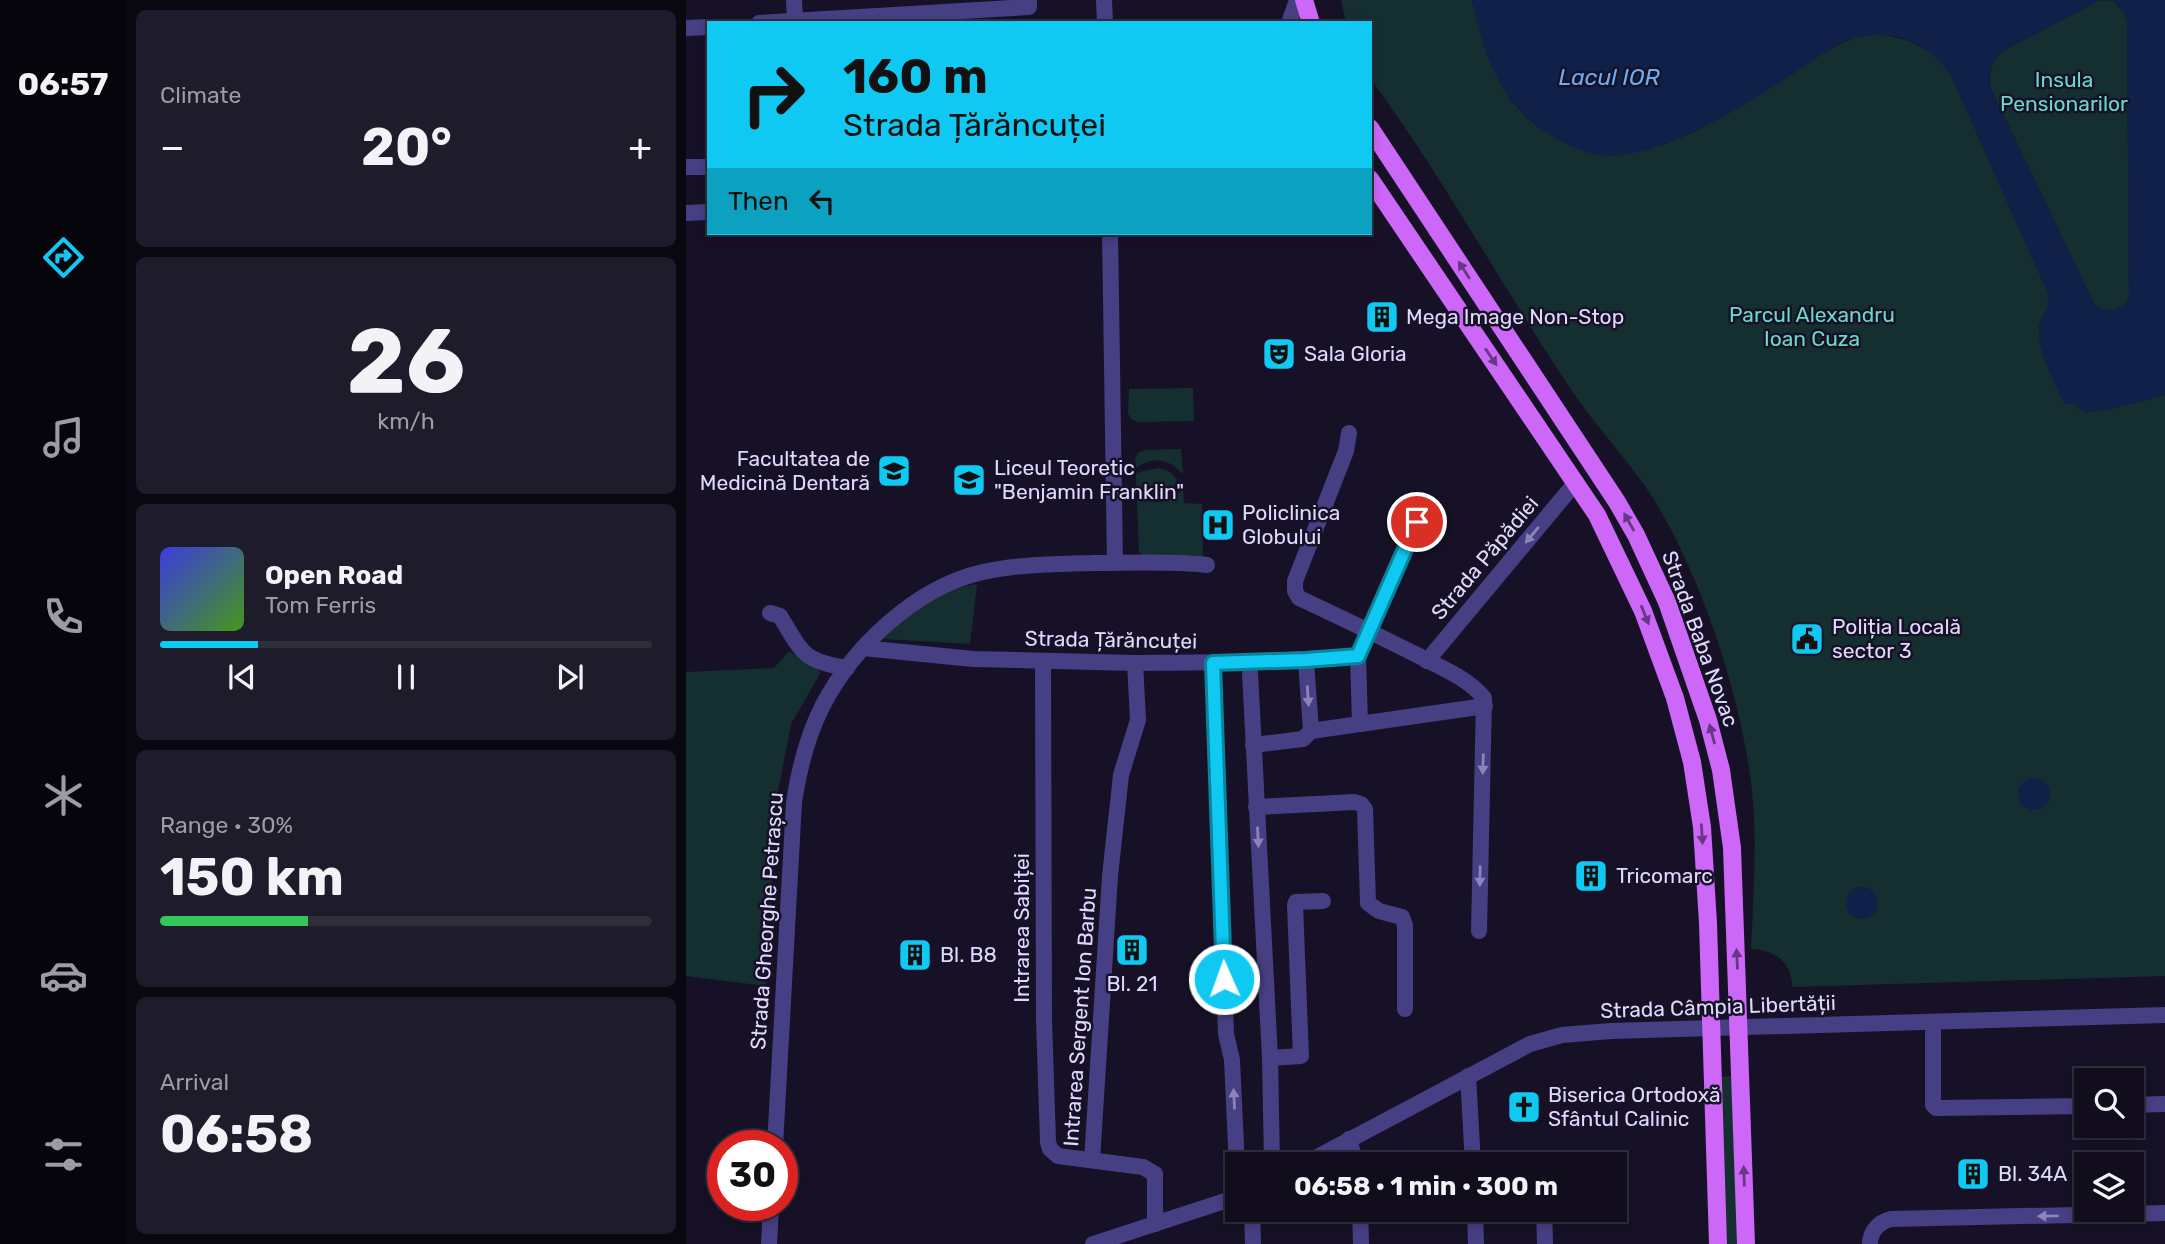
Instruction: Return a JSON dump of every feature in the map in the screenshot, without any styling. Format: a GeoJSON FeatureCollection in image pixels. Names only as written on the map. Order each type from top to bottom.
{"type":"FeatureCollection","features":[{"type":"Feature","properties":{"kind":"main road"},"geometry":{"type":"LineString","coordinates":[[1300,21],[1303,0]]}},
{"type":"Feature","properties":{"kind":"main road"},"geometry":{"type":"LineString","coordinates":[[1303,0],[1310,21]]}},
{"type":"Feature","properties":{"kind":"main road","name":"Strada Baba Novac"},"geometry":{"type":"LineString","coordinates":[[1372,131],[1617,502],[1636,535],[1667,602],[1708,720],[1726,797],[1732,848],[1746,1244]]}},
{"type":"Feature","properties":{"kind":"main road","name":"Strada Baba Novac"},"geometry":{"type":"LineString","coordinates":[[1372,181],[1576,482],[1614,547],[1643,611],[1675,698],[1692,762],[1702,827],[1718,1244]]}},
{"type":"Feature","properties":{"kind":"street"},"geometry":{"type":"LineString","coordinates":[[794,0],[795,20]]}},
{"type":"Feature","properties":{"kind":"street"},"geometry":{"type":"LineString","coordinates":[[1104,0],[1105,21]]}},
{"type":"Feature","properties":{"kind":"street"},"geometry":{"type":"LineString","coordinates":[[1290,21],[1297,0]]}},
{"type":"Feature","properties":{"kind":"street"},"geometry":{"type":"LineString","coordinates":[[783,21],[849,8],[1029,3]]}},
{"type":"Feature","properties":{"kind":"street"},"geometry":{"type":"LineString","coordinates":[[686,28],[707,27]]}},
{"type":"Feature","properties":{"kind":"street"},"geometry":{"type":"LineString","coordinates":[[686,167],[707,167]]}},
{"type":"Feature","properties":{"kind":"street"},"geometry":{"type":"LineString","coordinates":[[686,213],[707,212]]}},
{"type":"Feature","properties":{"kind":"street"},"geometry":{"type":"LineString","coordinates":[[1110,235],[1115,563]]}},
{"type":"Feature","properties":{"kind":"street"},"geometry":{"type":"LineString","coordinates":[[1349,433],[1346,451],[1295,581],[1295,591],[1299,598],[1427,660],[1479,692],[1484,698],[1479,931]]}},
{"type":"Feature","properties":{"kind":"street","name":"Strada Păpădiei"},"geometry":{"type":"LineString","coordinates":[[1427,660],[1576,482]]}},
{"type":"Feature","properties":{"kind":"street"},"geometry":{"type":"LineString","coordinates":[[1360,724],[1358,656],[1417,522]]}},
{"type":"Feature","properties":{"kind":"street","name":"Strada Gheorghe Petrașcu"},"geometry":{"type":"LineString","coordinates":[[776,1130],[794,802],[812,729],[822,706],[847,668],[863,648],[913,605],[958,580],[981,573],[1029,565],[1207,565]]}},
{"type":"Feature","properties":{"kind":"street"},"geometry":{"type":"LineString","coordinates":[[770,613],[780,616],[797,648],[806,655],[819,662],[847,668]]}},
{"type":"Feature","properties":{"kind":"street","name":"Strada Țărăncuței"},"geometry":{"type":"LineString","coordinates":[[863,648],[973,659],[1135,663],[1213,663],[1358,656]]}},
{"type":"Feature","properties":{"kind":"street"},"geometry":{"type":"LineString","coordinates":[[1306,660],[1311,731]]}},
{"type":"Feature","properties":{"kind":"street","name":"Intrarea Sabiței"},"geometry":{"type":"LineString","coordinates":[[1043,661],[1042,868],[1048,1142],[1050,1149],[1058,1156],[1143,1167],[1155,1174],[1154,1224]]}},
{"type":"Feature","properties":{"kind":"street","name":"Intrarea Sergent Ion Barbu"},"geometry":{"type":"LineString","coordinates":[[1092,1160],[1110,876],[1121,775],[1138,720],[1135,663]]}},
{"type":"Feature","properties":{"kind":"street"},"geometry":{"type":"LineString","coordinates":[[1213,663],[1226,1034],[1232,1060],[1236,1152]]}},
{"type":"Feature","properties":{"kind":"street"},"geometry":{"type":"LineString","coordinates":[[1250,673],[1270,1058],[1272,1152]]}},
{"type":"Feature","properties":{"kind":"street"},"geometry":{"type":"LineString","coordinates":[[1253,745],[1303,739],[1311,731],[1485,706]]}},
{"type":"Feature","properties":{"kind":"street"},"geometry":{"type":"LineString","coordinates":[[1256,807],[1354,802],[1365,809],[1368,903],[1379,911],[1402,917],[1405,925],[1405,1009]]}},
{"type":"Feature","properties":{"kind":"street"},"geometry":{"type":"LineString","coordinates":[[1270,1058],[1301,1056],[1294,905],[1296,902],[1323,901]]}},
{"type":"Feature","properties":{"kind":"street","name":"Strada Câmpia Libertății"},"geometry":{"type":"LineString","coordinates":[[1326,1152],[1547,1037],[1591,1032],[2165,1015]]}},
{"type":"Feature","properties":{"kind":"street"},"geometry":{"type":"LineString","coordinates":[[1933,1022],[1933,1105],[1936,1108],[2074,1106]]}},
{"type":"Feature","properties":{"kind":"street"},"geometry":{"type":"LineString","coordinates":[[1468,1076],[1472,1152]]}},
{"type":"Feature","properties":{"kind":"street"},"geometry":{"type":"LineString","coordinates":[[2144,1105],[2165,1104]]}},
{"type":"Feature","properties":{"kind":"street"},"geometry":{"type":"LineString","coordinates":[[1349,1139],[1353,1152]]}},
{"type":"Feature","properties":{"kind":"street"},"geometry":{"type":"LineString","coordinates":[[1093,1244],[1225,1201]]}},
{"type":"Feature","properties":{"kind":"street"},"geometry":{"type":"LineString","coordinates":[[1870,1244],[1875,1228],[1883,1221],[1891,1219],[2165,1213]]}},
{"type":"Feature","properties":{"kind":"street"},"geometry":{"type":"LineString","coordinates":[[769,1244],[770,1221]]}},
{"type":"Feature","properties":{"kind":"street"},"geometry":{"type":"LineString","coordinates":[[1252,1222],[1253,1244]]}},
{"type":"Feature","properties":{"kind":"street"},"geometry":{"type":"LineString","coordinates":[[1360,1222],[1361,1244]]}},
{"type":"Feature","properties":{"kind":"street"},"geometry":{"type":"LineString","coordinates":[[1475,1222],[1476,1244]]}},
{"type":"Feature","properties":{"kind":"street"},"geometry":{"type":"LineString","coordinates":[[1544,1222],[1545,1244]]}},
{"type":"Feature","properties":{"kind":"green space","name":"Parcul Alexandru Ioan Cuza"},"geometry":{"type":"Polygon","coordinates":[[[1341,0],[1472,0],[1509,98],[1526,117],[1537,126],[1614,156],[1665,144],[1696,131],[1830,49],[1857,36],[1882,34],[1909,41],[1931,52],[1941,62],[1951,75],[2048,293],[2048,305],[2040,325],[2039,338],[2045,357],[2069,403],[2075,404],[2084,412],[2106,410],[2165,395],[2165,976],[1792,987],[1789,971],[1780,959],[1768,952],[1751,949],[1755,850],[1751,779],[1744,739],[1722,654],[1691,571],[1655,501],[1571,390],[1421,151],[1372,80],[1372,21],[1346,21],[1341,0]]]}},
{"type":"Feature","properties":{"kind":"green space","name":"Insula Pensionarilor"},"geometry":{"type":"Polygon","coordinates":[[[2112,0],[2124,12],[2127,22],[2129,298],[2118,309],[2105,310],[2095,306],[1990,87],[1990,82],[1991,69],[1999,53],[2098,1],[2112,0]]]}},
{"type":"Feature","properties":{"kind":"green space"},"geometry":{"type":"Polygon","coordinates":[[[1193,388],[1194,421],[1138,422],[1131,419],[1128,413],[1129,389],[1193,388]]]}},
{"type":"Feature","properties":{"kind":"green space"},"geometry":{"type":"Polygon","coordinates":[[[1181,449],[1183,474],[1166,462],[1155,460],[1136,468],[1135,459],[1139,452],[1181,449]]]}},
{"type":"Feature","properties":{"kind":"green space"},"geometry":{"type":"Polygon","coordinates":[[[1158,468],[1169,472],[1177,480],[1170,490],[1154,493],[1136,487],[1136,473],[1158,468]]]}},
{"type":"Feature","properties":{"kind":"green space"},"geometry":{"type":"Polygon","coordinates":[[[1183,487],[1184,503],[1202,504],[1203,560],[1145,559],[1139,551],[1137,501],[1169,500],[1183,487]]]}},
{"type":"Feature","properties":{"kind":"green space"},"geometry":{"type":"Polygon","coordinates":[[[977,584],[970,644],[884,639],[926,603],[951,591],[977,584]]]}},
{"type":"Feature","properties":{"kind":"green space"},"geometry":{"type":"Polygon","coordinates":[[[789,651],[821,672],[791,724],[776,802],[766,986],[686,976],[686,672],[774,668],[789,651]]]}},
{"type":"Feature","properties":{"kind":"green space"},"geometry":{"type":"Polygon","coordinates":[[[1733,1076],[1739,1244],[1726,1244],[1720,1077],[1733,1076]]]}},
{"type":"Feature","properties":{"kind":"water","name":"Lacul IOR"},"geometry":{"type":"Polygon","coordinates":[[[1472,0],[2104,0],[1999,53],[1991,69],[1989,82],[2095,306],[2110,310],[2118,309],[2129,298],[2127,22],[2124,12],[2112,0],[2165,0],[2165,395],[2103,411],[2084,412],[2075,404],[2064,404],[2040,343],[2039,328],[2048,302],[2045,287],[1951,75],[1939,61],[1911,41],[1880,35],[1847,41],[1830,49],[1751,101],[1687,135],[1626,155],[1599,155],[1578,149],[1552,136],[1516,106],[1505,91],[1488,57],[1472,0]]]}},
{"type":"Feature","properties":{"kind":"water"},"geometry":{"type":"Polygon","coordinates":[[[2034,778],[2045,783],[2050,794],[2045,805],[2034,810],[2023,805],[2018,794],[2023,783],[2034,778]]]}},
{"type":"Feature","properties":{"kind":"water"},"geometry":{"type":"Polygon","coordinates":[[[1862,887],[1873,892],[1878,903],[1873,914],[1862,919],[1851,914],[1846,903],[1851,892],[1862,887]]]}},
{"type":"Feature","properties":{"kind":"place","name":"Mega Image Non-Stop"},"geometry":{"type":"Point","coordinates":[1382,317]}},
{"type":"Feature","properties":{"kind":"place","name":"Sala Gloria"},"geometry":{"type":"Point","coordinates":[1279,354]}},
{"type":"Feature","properties":{"kind":"place","name":"Facultatea de Medicină Dentară"},"geometry":{"type":"Point","coordinates":[894,471]}},
{"type":"Feature","properties":{"kind":"place","name":"Liceul Teoretic \"Benjamin Franklin\""},"geometry":{"type":"Point","coordinates":[969,480]}},
{"type":"Feature","properties":{"kind":"place","name":"Policlinica Globului"},"geometry":{"type":"Point","coordinates":[1218,525]}},
{"type":"Feature","properties":{"kind":"place","name":"Poliția Locală sector 3"},"geometry":{"type":"Point","coordinates":[1807,639]}},
{"type":"Feature","properties":{"kind":"place","name":"Tricomarc"},"geometry":{"type":"Point","coordinates":[1591,876]}},
{"type":"Feature","properties":{"kind":"place","name":"Bl. 21"},"geometry":{"type":"Point","coordinates":[1132,950]}},
{"type":"Feature","properties":{"kind":"place","name":"Bl. B8"},"geometry":{"type":"Point","coordinates":[915,955]}},
{"type":"Feature","properties":{"kind":"place","name":"Biserica Ortodoxă Sfântul Calinic"},"geometry":{"type":"Point","coordinates":[1524,1107]}},
{"type":"Feature","properties":{"kind":"place","name":"Bl. 34A"},"geometry":{"type":"Point","coordinates":[1973,1174]}},
{"type":"Feature","properties":{"kind":"route"},"geometry":{"type":"LineString","coordinates":[[1224,979],[1213,663],[1358,656],[1417,522]]}}]}
